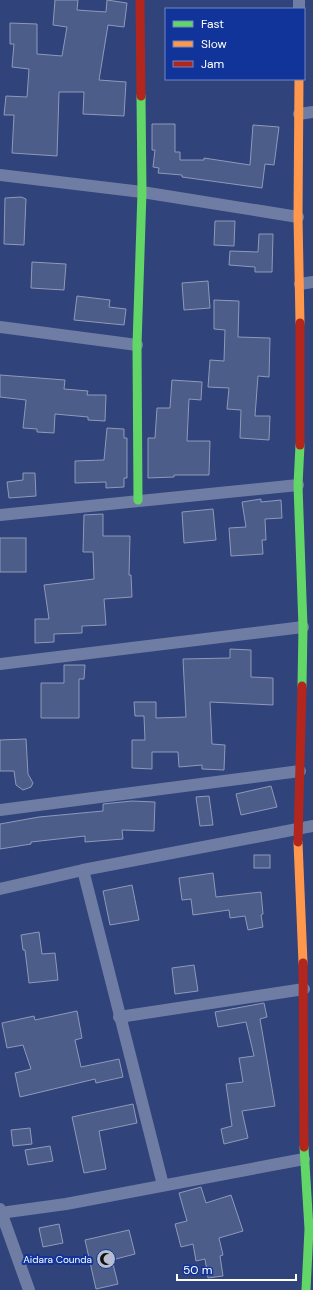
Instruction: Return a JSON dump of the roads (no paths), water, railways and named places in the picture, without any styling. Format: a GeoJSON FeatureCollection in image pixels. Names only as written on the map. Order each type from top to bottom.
{"type":"FeatureCollection","features":[{"type":"Feature","properties":{"kind":"street"},"geometry":{"type":"LineString","coordinates":[[138,500],[137,345],[142,192],[140,0]]}},
{"type":"Feature","properties":{"kind":"street"},"geometry":{"type":"LineString","coordinates":[[299,80],[298,217],[307,436],[298,485],[303,627],[298,829],[304,989],[304,1159],[311,1229],[306,1290]]}},
{"type":"Feature","properties":{"kind":"street"},"geometry":{"type":"LineString","coordinates":[[299,114],[313,112]]}},
{"type":"Feature","properties":{"kind":"street"},"geometry":{"type":"LineString","coordinates":[[0,175],[142,192],[298,217]]}},
{"type":"Feature","properties":{"kind":"street"},"geometry":{"type":"LineString","coordinates":[[300,284],[313,282]]}},
{"type":"Feature","properties":{"kind":"street"},"geometry":{"type":"LineString","coordinates":[[0,327],[137,345]]}},
{"type":"Feature","properties":{"kind":"street"},"geometry":{"type":"LineString","coordinates":[[0,515],[298,485]]}},
{"type":"Feature","properties":{"kind":"street"},"geometry":{"type":"LineString","coordinates":[[0,664],[303,627]]}},
{"type":"Feature","properties":{"kind":"street"},"geometry":{"type":"LineString","coordinates":[[0,810],[300,771]]}},
{"type":"Feature","properties":{"kind":"street"},"geometry":{"type":"LineString","coordinates":[[0,889],[83,870],[313,826]]}},
{"type":"Feature","properties":{"kind":"street"},"geometry":{"type":"LineString","coordinates":[[83,870],[119,1017],[163,1185]]}},
{"type":"Feature","properties":{"kind":"street"},"geometry":{"type":"LineString","coordinates":[[119,1017],[304,989]]}},
{"type":"Feature","properties":{"kind":"street"},"geometry":{"type":"LineString","coordinates":[[28,1290],[0,1211],[66,1204],[304,1159]]}},
{"type":"Feature","properties":{"kind":"place","name":"Aidara Counda"},"geometry":{"type":"Point","coordinates":[106,1259]}}]}
